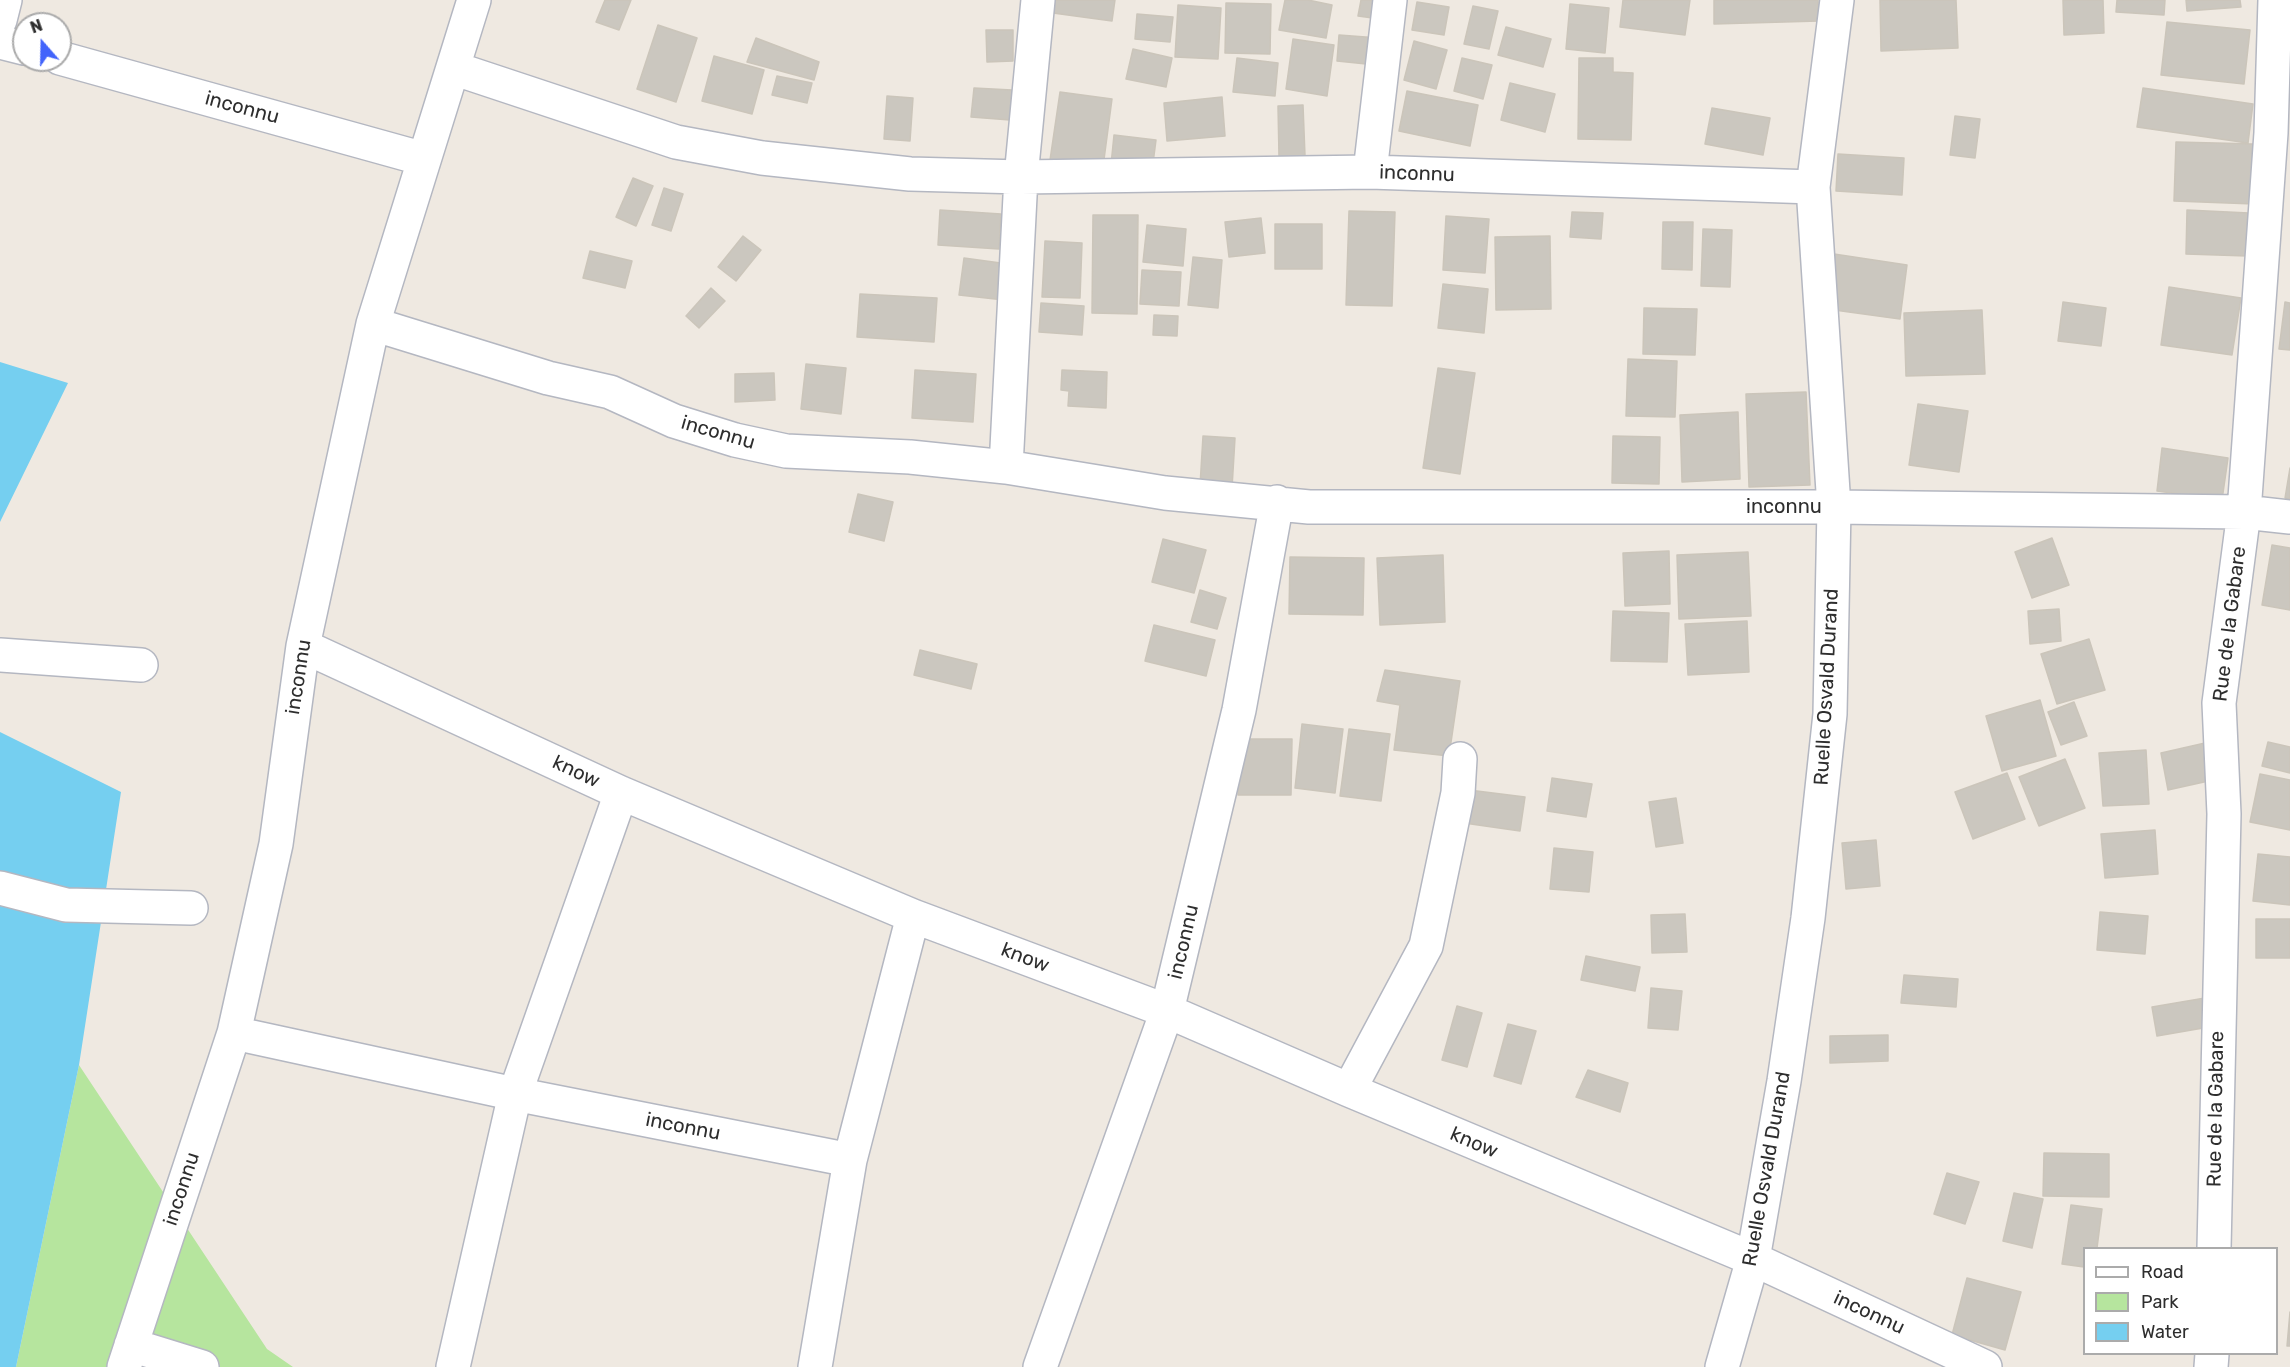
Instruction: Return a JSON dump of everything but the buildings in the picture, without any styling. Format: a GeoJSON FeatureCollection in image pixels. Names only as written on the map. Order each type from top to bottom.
{"type":"FeatureCollection","features":[{"type":"Feature","properties":{"kind":"street"},"geometry":{"type":"LineString","coordinates":[[0,20],[5,0]]}},
{"type":"Feature","properties":{"kind":"street","name":"inconnu"},"geometry":{"type":"LineString","coordinates":[[202,1367],[127,1356],[234,1033],[276,844],[303,646],[373,324],[474,0]]}},
{"type":"Feature","properties":{"kind":"street"},"geometry":{"type":"LineString","coordinates":[[1006,467],[1021,177],[1038,0]]}},
{"type":"Feature","properties":{"kind":"street"},"geometry":{"type":"LineString","coordinates":[[1370,172],[1390,0]]}},
{"type":"Feature","properties":{"kind":"street","name":"Ruelle Osvald Durand"},"geometry":{"type":"LineString","coordinates":[[1722,1367],[1753,1259],[1784,1081],[1808,918],[1830,714],[1834,507],[1813,186],[1837,0]]}},
{"type":"Feature","properties":{"kind":"street","name":"Rue de la Gabare"},"geometry":{"type":"LineString","coordinates":[[2214,1247],[2224,814],[2219,703],[2244,512],[2281,134],[2275,0]]}},
{"type":"Feature","properties":{"kind":"street","name":"inconnu"},"geometry":{"type":"LineString","coordinates":[[72,61],[424,159]]}},
{"type":"Feature","properties":{"kind":"street","name":"inconnu"},"geometry":{"type":"LineString","coordinates":[[453,68],[676,142],[824,166],[910,174],[1021,177],[1370,172],[1813,186]]}},
{"type":"Feature","properties":{"kind":"street","name":"inconnu"},"geometry":{"type":"LineString","coordinates":[[373,324],[548,378],[609,392],[674,421],[735,440],[786,451],[909,457],[1006,467],[1165,492],[1309,507],[1834,507],[2244,512],[2290,517]]}},
{"type":"Feature","properties":{"kind":"street","name":"inconnu"},"geometry":{"type":"LineString","coordinates":[[1040,1367],[1167,1011],[1239,710],[1277,502]]}},
{"type":"Feature","properties":{"kind":"street","name":"know"},"geometry":{"type":"LineString","coordinates":[[303,646],[621,793],[913,916],[1167,1011],[1349,1090],[1753,1259]]}},
{"type":"Feature","properties":{"kind":"street"},"geometry":{"type":"LineString","coordinates":[[0,655],[141,665]]}},
{"type":"Feature","properties":{"kind":"street"},"geometry":{"type":"LineString","coordinates":[[1349,1090],[1426,946],[1458,793],[1460,759]]}},
{"type":"Feature","properties":{"kind":"street"},"geometry":{"type":"LineString","coordinates":[[453,1367],[515,1094],[621,793]]}},
{"type":"Feature","properties":{"kind":"street"},"geometry":{"type":"LineString","coordinates":[[0,888],[66,905],[191,908]]}},
{"type":"Feature","properties":{"kind":"street"},"geometry":{"type":"LineString","coordinates":[[822,1365],[850,1160],[913,916]]}},
{"type":"Feature","properties":{"kind":"street","name":"inconnu"},"geometry":{"type":"LineString","coordinates":[[234,1033],[515,1094],[850,1160]]}},
{"type":"Feature","properties":{"kind":"street","name":"inconnu"},"geometry":{"type":"LineString","coordinates":[[1753,1259],[1985,1367]]}},
{"type":"Feature","properties":{"kind":"green space"},"geometry":{"type":"Polygon","coordinates":[[[79,1065],[267,1349],[293,1367],[16,1367],[79,1065]]]}},
{"type":"Feature","properties":{"kind":"water"},"geometry":{"type":"Polygon","coordinates":[[[0,362],[68,383],[0,522],[0,362]]]}},
{"type":"Feature","properties":{"kind":"water"},"geometry":{"type":"Polygon","coordinates":[[[0,732],[121,792],[79,1065],[16,1367],[0,1367],[0,732]]]}}]}
